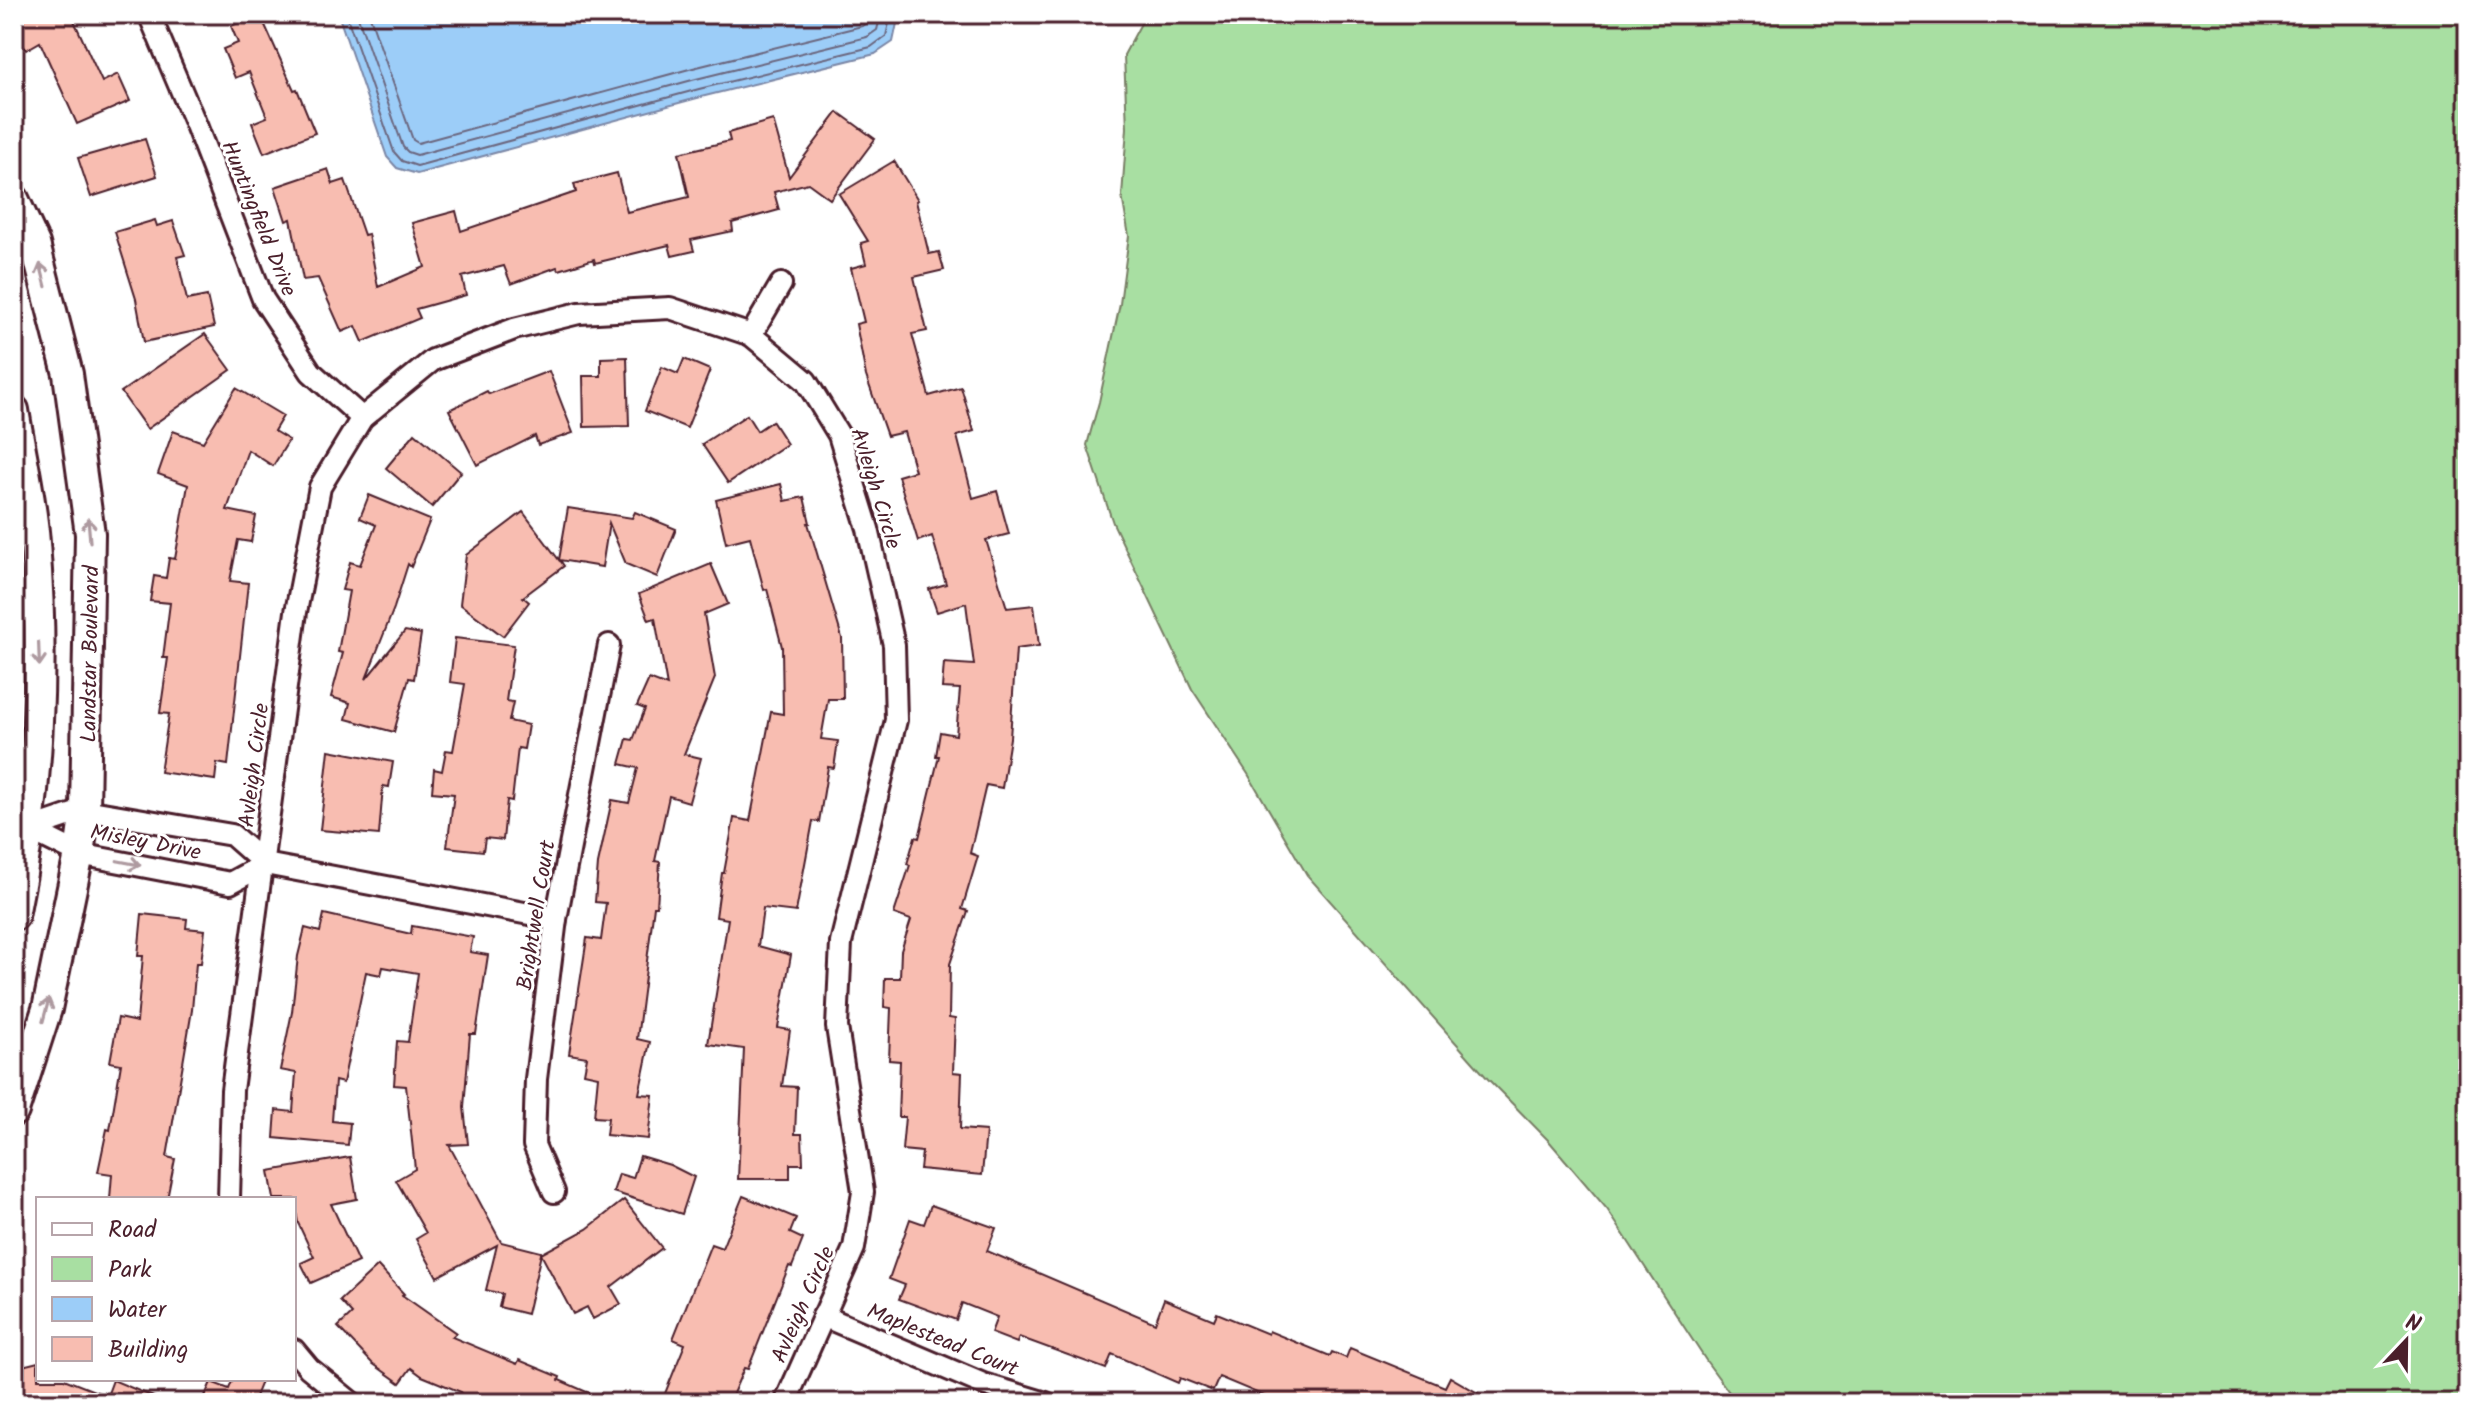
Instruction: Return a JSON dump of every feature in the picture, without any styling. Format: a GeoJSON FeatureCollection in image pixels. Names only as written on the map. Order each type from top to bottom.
{"type":"FeatureCollection","features":[{"type":"Feature","properties":{"kind":"main road","name":"Landstar Boulevard"},"geometry":{"type":"LineString","coordinates":[[14,199],[35,244],[68,374],[90,534],[85,810],[47,1009],[14,1111]]}},
{"type":"Feature","properties":{"kind":"main road"},"geometry":{"type":"LineString","coordinates":[[14,410],[35,541],[39,656],[29,829],[14,916]]}},
{"type":"Feature","properties":{"kind":"street","name":"Huntingfield Drive"},"geometry":{"type":"LineString","coordinates":[[149,14],[263,299],[311,372],[362,418]]}},
{"type":"Feature","properties":{"kind":"street"},"geometry":{"type":"LineString","coordinates":[[751,335],[781,284]]}},
{"type":"Feature","properties":{"kind":"street","name":"Avleigh Circle"},"geometry":{"type":"LineString","coordinates":[[229,1197],[232,1090],[265,864],[296,612],[320,487],[362,418],[433,360],[514,329],[579,313],[670,308],[751,335],[806,381],[839,435],[868,529],[894,645],[896,720],[841,943],[837,1027],[863,1192],[854,1248],[785,1403]]}},
{"type":"Feature","properties":{"kind":"street","name":"Brightwell Court"},"geometry":{"type":"LineString","coordinates":[[554,1192],[534,1145],[536,1079],[556,919],[609,645]]}},
{"type":"Feature","properties":{"kind":"street","name":"Misley Drive"},"geometry":{"type":"LineString","coordinates":[[85,810],[232,835],[265,864],[230,883],[79,854],[29,829],[85,810]]}},
{"type":"Feature","properties":{"kind":"street"},"geometry":{"type":"LineString","coordinates":[[265,864],[556,919]]}},
{"type":"Feature","properties":{"kind":"street","name":"Maplestead Court"},"geometry":{"type":"LineString","coordinates":[[823,1316],[983,1384],[1046,1403]]}},
{"type":"Feature","properties":{"kind":"street"},"geometry":{"type":"LineString","coordinates":[[296,1352],[309,1368],[352,1403]]}},
{"type":"Feature","properties":{"kind":"green space"},"geometry":{"type":"Polygon","coordinates":[[[1146,14],[2468,14],[2468,1403],[1737,1403],[1607,1209],[1307,875],[1248,774],[1192,689],[1113,523],[1087,445],[1120,304],[1129,236],[1122,196],[1127,128],[1124,55],[1146,14]]]}},
{"type":"Feature","properties":{"kind":"water"},"geometry":{"type":"Polygon","coordinates":[[[338,14],[899,14],[893,42],[875,54],[701,97],[417,174],[397,168],[387,157],[338,14]]]}},
{"type":"Feature","properties":{"kind":"building"},"geometry":{"type":"Polygon","coordinates":[[[14,14],[71,14],[102,82],[118,74],[130,101],[77,124],[40,42],[26,50],[14,29],[14,14]]]}},
{"type":"Feature","properties":{"kind":"building"},"geometry":{"type":"Polygon","coordinates":[[[260,14],[315,133],[264,153],[252,123],[267,117],[249,72],[235,78],[223,49],[238,43],[231,26],[260,14]]]}},
{"type":"Feature","properties":{"kind":"building"},"geometry":{"type":"Polygon","coordinates":[[[838,112],[875,139],[830,199],[808,183],[774,192],[779,210],[732,223],[733,231],[691,240],[694,251],[672,256],[669,245],[595,263],[594,259],[559,270],[557,267],[511,284],[504,266],[462,277],[466,295],[416,309],[420,318],[363,342],[356,326],[342,332],[318,278],[303,280],[291,219],[286,221],[275,187],[328,169],[333,184],[345,180],[364,235],[368,234],[378,287],[425,267],[412,223],[456,211],[461,231],[576,192],[574,184],[617,173],[627,212],[689,197],[679,153],[730,141],[728,133],[773,120],[789,177],[838,112]]]}},
{"type":"Feature","properties":{"kind":"building"},"geometry":{"type":"Polygon","coordinates":[[[145,139],[157,176],[91,197],[78,158],[145,139]]]}},
{"type":"Feature","properties":{"kind":"building"},"geometry":{"type":"Polygon","coordinates":[[[894,161],[918,200],[929,254],[939,252],[944,270],[914,277],[927,331],[912,334],[929,396],[961,387],[974,431],[957,436],[973,498],[997,491],[1009,534],[986,540],[1007,608],[1034,605],[1039,646],[1016,649],[1010,738],[1002,788],[986,785],[970,853],[978,856],[962,909],[968,911],[950,964],[949,1018],[955,1019],[953,1072],[962,1073],[960,1129],[986,1131],[982,1175],[920,1169],[922,1152],[902,1150],[905,1117],[898,1117],[900,1061],[889,1060],[891,1008],[884,1007],[885,978],[900,978],[901,951],[911,920],[894,914],[910,865],[907,864],[915,837],[919,838],[939,756],[936,756],[940,732],[956,735],[960,689],[942,688],[944,663],[974,665],[966,603],[937,612],[929,589],[946,584],[932,536],[918,541],[898,476],[915,471],[904,432],[887,436],[866,376],[856,324],[864,322],[851,268],[866,264],[861,243],[868,241],[839,194],[894,161]]]}},
{"type":"Feature","properties":{"kind":"building"},"geometry":{"type":"Polygon","coordinates":[[[155,220],[157,226],[173,221],[185,255],[177,257],[187,300],[207,296],[214,327],[144,342],[136,299],[115,232],[155,220]]]}},
{"type":"Feature","properties":{"kind":"building"},"geometry":{"type":"Polygon","coordinates":[[[205,334],[231,370],[147,429],[121,392],[205,334]]]}},
{"type":"Feature","properties":{"kind":"building"},"geometry":{"type":"Polygon","coordinates":[[[627,357],[629,426],[584,427],[583,376],[601,376],[601,358],[627,357]]]}},
{"type":"Feature","properties":{"kind":"building"},"geometry":{"type":"Polygon","coordinates":[[[684,359],[710,370],[687,428],[645,411],[662,367],[678,374],[684,359]]]}},
{"type":"Feature","properties":{"kind":"building"},"geometry":{"type":"Polygon","coordinates":[[[549,371],[573,433],[538,445],[535,436],[477,465],[449,410],[487,391],[489,394],[549,371]]]}},
{"type":"Feature","properties":{"kind":"building"},"geometry":{"type":"Polygon","coordinates":[[[236,388],[283,416],[274,431],[289,440],[273,466],[248,450],[227,510],[256,516],[251,542],[238,540],[230,581],[248,583],[228,765],[217,763],[215,780],[160,772],[169,714],[160,713],[168,658],[163,658],[170,603],[150,601],[154,576],[166,578],[169,558],[175,559],[188,485],[158,474],[173,431],[203,442],[236,388]]]}},
{"type":"Feature","properties":{"kind":"building"},"geometry":{"type":"Polygon","coordinates":[[[747,415],[757,431],[772,421],[787,444],[728,483],[702,444],[747,415]]]}},
{"type":"Feature","properties":{"kind":"building"},"geometry":{"type":"Polygon","coordinates":[[[415,433],[461,472],[432,507],[386,468],[415,433]]]}},
{"type":"Feature","properties":{"kind":"building"},"geometry":{"type":"Polygon","coordinates":[[[781,484],[785,501],[804,497],[808,523],[842,638],[843,699],[828,699],[821,739],[838,741],[834,768],[828,767],[819,822],[813,821],[796,912],[763,908],[758,946],[791,955],[778,1028],[790,1030],[782,1086],[797,1087],[795,1134],[802,1134],[803,1164],[790,1164],[790,1179],[738,1179],[744,1049],[708,1044],[728,919],[716,917],[734,818],[750,821],[771,712],[783,714],[782,647],[750,537],[726,543],[716,500],[781,484]]]}},
{"type":"Feature","properties":{"kind":"building"},"geometry":{"type":"Polygon","coordinates":[[[369,495],[430,520],[411,567],[408,564],[366,679],[405,631],[421,634],[414,679],[409,678],[394,732],[346,719],[350,703],[331,697],[343,653],[338,652],[349,591],[342,590],[350,562],[360,565],[376,525],[360,518],[369,495]]]}},
{"type":"Feature","properties":{"kind":"building"},"geometry":{"type":"Polygon","coordinates":[[[568,508],[632,518],[635,512],[676,529],[657,577],[626,564],[609,523],[602,567],[560,560],[564,566],[523,597],[529,602],[503,636],[460,604],[466,555],[523,512],[559,560],[568,508]]]}},
{"type":"Feature","properties":{"kind":"building"},"geometry":{"type":"Polygon","coordinates":[[[711,564],[728,604],[704,614],[715,678],[684,754],[701,758],[689,802],[669,796],[655,861],[660,862],[657,906],[654,906],[637,1039],[650,1042],[639,1094],[653,1095],[648,1139],[606,1135],[608,1118],[594,1117],[598,1076],[584,1073],[587,1057],[569,1054],[587,938],[601,940],[606,903],[595,902],[598,864],[612,800],[629,803],[638,768],[620,764],[627,739],[633,740],[645,709],[637,706],[649,679],[667,686],[655,618],[649,620],[639,594],[711,564]]]}},
{"type":"Feature","properties":{"kind":"building"},"geometry":{"type":"Polygon","coordinates":[[[455,638],[514,645],[506,701],[513,702],[509,721],[528,725],[524,749],[518,748],[512,801],[507,800],[503,840],[485,838],[483,851],[447,847],[454,794],[432,792],[434,769],[442,771],[446,750],[453,751],[465,684],[450,682],[455,638]]]}},
{"type":"Feature","properties":{"kind":"building"},"geometry":{"type":"Polygon","coordinates":[[[329,750],[393,762],[389,787],[383,786],[379,835],[320,830],[329,750]]]}},
{"type":"Feature","properties":{"kind":"building"},"geometry":{"type":"Polygon","coordinates":[[[142,914],[187,919],[186,928],[205,930],[201,963],[196,963],[192,1010],[167,1157],[175,1159],[167,1197],[110,1197],[112,1174],[98,1172],[107,1129],[110,1130],[121,1064],[110,1062],[118,1018],[137,1022],[143,956],[138,956],[142,914]]]}},
{"type":"Feature","properties":{"kind":"building"},"geometry":{"type":"Polygon","coordinates":[[[324,914],[411,934],[412,926],[473,937],[470,952],[488,955],[476,1034],[470,1034],[464,1107],[468,1144],[449,1145],[501,1242],[541,1252],[527,1314],[499,1307],[502,1294],[486,1290],[497,1245],[437,1277],[416,1239],[426,1233],[396,1180],[415,1169],[406,1086],[394,1085],[397,1041],[408,1042],[418,973],[383,967],[381,975],[366,972],[343,1083],[335,1081],[332,1121],[350,1123],[348,1145],[274,1138],[276,1110],[293,1112],[296,1073],[280,1070],[292,1012],[298,956],[305,928],[320,932],[324,914]]]}},
{"type":"Feature","properties":{"kind":"building"},"geometry":{"type":"Polygon","coordinates":[[[640,1156],[670,1165],[694,1177],[682,1214],[613,1192],[619,1174],[633,1178],[640,1156]]]}},
{"type":"Feature","properties":{"kind":"building"},"geometry":{"type":"Polygon","coordinates":[[[350,1157],[357,1199],[331,1204],[358,1262],[311,1283],[301,1263],[314,1257],[298,1223],[296,1197],[274,1197],[269,1171],[350,1157]]]}},
{"type":"Feature","properties":{"kind":"building"},"geometry":{"type":"Polygon","coordinates":[[[743,1196],[796,1218],[790,1233],[803,1239],[748,1369],[744,1368],[729,1403],[681,1403],[664,1396],[685,1344],[673,1339],[711,1244],[722,1248],[743,1196]]]}},
{"type":"Feature","properties":{"kind":"building"},"geometry":{"type":"Polygon","coordinates":[[[624,1200],[662,1248],[611,1287],[621,1304],[593,1319],[587,1307],[573,1314],[541,1254],[587,1229],[624,1200]]]}},
{"type":"Feature","properties":{"kind":"building"},"geometry":{"type":"Polygon","coordinates":[[[931,1205],[996,1228],[987,1251],[1155,1323],[1164,1299],[1214,1320],[1217,1313],[1330,1356],[1332,1352],[1346,1358],[1350,1348],[1445,1387],[1450,1377],[1495,1403],[1281,1403],[1219,1377],[1213,1391],[1180,1378],[1178,1383],[1112,1354],[1106,1369],[1019,1337],[1017,1343],[991,1333],[997,1317],[962,1303],[956,1320],[899,1299],[905,1285],[889,1279],[910,1219],[924,1224],[931,1205]]]}},
{"type":"Feature","properties":{"kind":"building"},"geometry":{"type":"Polygon","coordinates":[[[378,1266],[402,1295],[456,1333],[452,1337],[517,1364],[519,1360],[612,1403],[457,1403],[461,1392],[422,1376],[411,1368],[400,1383],[372,1363],[338,1327],[352,1314],[340,1301],[378,1266]]]}},
{"type":"Feature","properties":{"kind":"building"},"geometry":{"type":"Polygon","coordinates":[[[36,1362],[36,1381],[69,1381],[107,1396],[113,1381],[115,1381],[168,1403],[17,1403],[14,1368],[36,1362]]]}},
{"type":"Feature","properties":{"kind":"building"},"geometry":{"type":"Polygon","coordinates":[[[232,1381],[261,1381],[254,1399],[260,1403],[202,1403],[211,1382],[229,1389],[232,1381]]]}}]}
